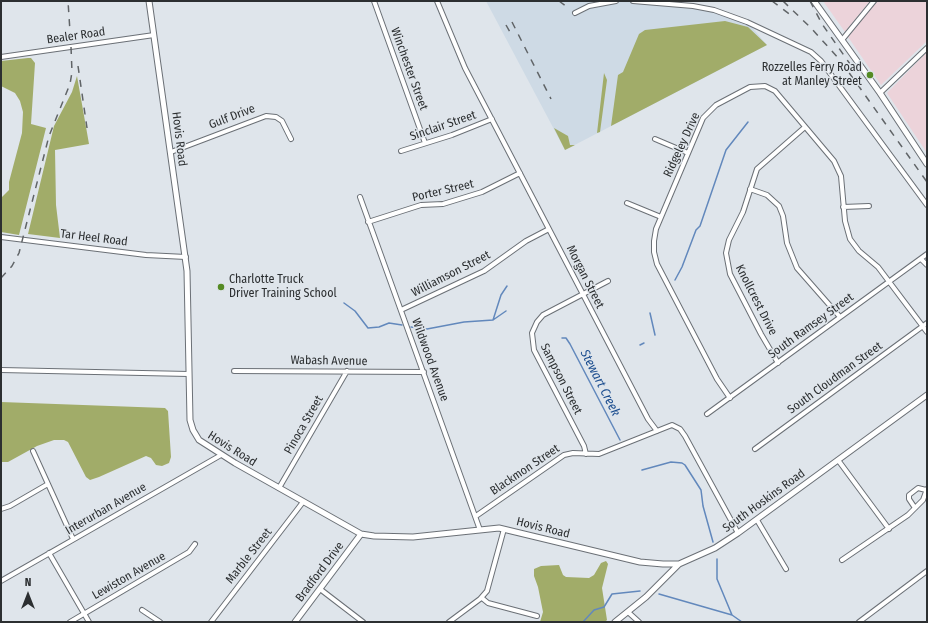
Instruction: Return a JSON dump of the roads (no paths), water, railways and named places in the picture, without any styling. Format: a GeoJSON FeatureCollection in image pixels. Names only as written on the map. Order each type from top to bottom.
{"type":"FeatureCollection","features":[{"type":"Feature","properties":{"kind":"street","name":"Hovis Road"},"geometry":{"type":"LineString","coordinates":[[148,1],[186,257],[189,303],[190,420],[193,430],[199,440],[221,455],[361,534],[404,537],[504,529],[640,562],[679,564]]}},
{"type":"Feature","properties":{"kind":"street","name":"Winchester Street"},"geometry":{"type":"LineString","coordinates":[[374,1],[425,143]]}},
{"type":"Feature","properties":{"kind":"street","name":"Morgan Street"},"geometry":{"type":"LineString","coordinates":[[437,1],[457,51],[648,419],[656,430]]}},
{"type":"Feature","properties":{"kind":"street"},"geometry":{"type":"LineString","coordinates":[[577,12],[595,4],[616,1]]}},
{"type":"Feature","properties":{"kind":"street"},"geometry":{"type":"LineString","coordinates":[[633,1],[693,6],[714,10],[747,22],[811,52],[821,61],[927,205]]}},
{"type":"Feature","properties":{"kind":"street"},"geometry":{"type":"LineString","coordinates":[[814,1],[880,93],[927,164]]}},
{"type":"Feature","properties":{"kind":"street"},"geometry":{"type":"LineString","coordinates":[[842,40],[874,1]]}},
{"type":"Feature","properties":{"kind":"street","name":"Bealer Road"},"geometry":{"type":"LineString","coordinates":[[1,57],[154,35]]}},
{"type":"Feature","properties":{"kind":"street"},"geometry":{"type":"LineString","coordinates":[[880,93],[927,48]]}},
{"type":"Feature","properties":{"kind":"street","name":"Ridgeley Drive"},"geometry":{"type":"LineString","coordinates":[[730,398],[714,373],[656,260],[654,241],[661,217],[703,118],[720,102],[755,86],[764,86],[775,91],[838,167],[841,176],[846,229],[850,239],[859,251],[878,267],[890,281],[927,332]]}},
{"type":"Feature","properties":{"kind":"street","name":"Gulf Drive"},"geometry":{"type":"LineString","coordinates":[[171,152],[266,116],[276,117],[282,121],[291,139]]}},
{"type":"Feature","properties":{"kind":"street","name":"Sinclair Street"},"geometry":{"type":"LineString","coordinates":[[401,151],[452,135],[492,119]]}},
{"type":"Feature","properties":{"kind":"street","name":"Knollcrest Drive"},"geometry":{"type":"LineString","coordinates":[[778,363],[761,334],[727,267],[726,253],[729,240],[743,212],[754,174],[759,167],[805,127]]}},
{"type":"Feature","properties":{"kind":"street"},"geometry":{"type":"LineString","coordinates":[[655,139],[688,154]]}},
{"type":"Feature","properties":{"kind":"street","name":"Porter Street"},"geometry":{"type":"LineString","coordinates":[[368,222],[422,205],[443,204],[482,192],[520,173]]}},
{"type":"Feature","properties":{"kind":"street"},"geometry":{"type":"LineString","coordinates":[[750,189],[767,195],[779,206],[783,216],[787,243],[797,268],[806,280],[832,306],[840,317]]}},
{"type":"Feature","properties":{"kind":"street","name":"Wildwood Avenue"},"geometry":{"type":"LineString","coordinates":[[360,197],[480,530]]}},
{"type":"Feature","properties":{"kind":"street"},"geometry":{"type":"LineString","coordinates":[[627,203],[661,217]]}},
{"type":"Feature","properties":{"kind":"street"},"geometry":{"type":"LineString","coordinates":[[843,207],[869,206]]}},
{"type":"Feature","properties":{"kind":"street","name":"Williamson Street"},"geometry":{"type":"LineString","coordinates":[[401,310],[484,271],[526,241],[549,229]]}},
{"type":"Feature","properties":{"kind":"street","name":"Tar Heel Road"},"geometry":{"type":"LineString","coordinates":[[1,237],[146,255],[186,257]]}},
{"type":"Feature","properties":{"kind":"street","name":"South Ramsey Street"},"geometry":{"type":"LineString","coordinates":[[707,414],[927,254]]}},
{"type":"Feature","properties":{"kind":"street"},"geometry":{"type":"LineString","coordinates":[[921,259],[927,265]]}},
{"type":"Feature","properties":{"kind":"street","name":"Sampson Street"},"geometry":{"type":"LineString","coordinates":[[586,454],[584,446],[534,350],[531,338],[533,327],[543,315],[608,281]]}},
{"type":"Feature","properties":{"kind":"street","name":"South Cloudman Street"},"geometry":{"type":"LineString","coordinates":[[755,449],[927,323]]}},
{"type":"Feature","properties":{"kind":"street"},"geometry":{"type":"LineString","coordinates":[[1,370],[189,374]]}},
{"type":"Feature","properties":{"kind":"street","name":"Wabash Avenue"},"geometry":{"type":"LineString","coordinates":[[234,371],[424,372]]}},
{"type":"Feature","properties":{"kind":"street","name":"Pinoca Street"},"geometry":{"type":"LineString","coordinates":[[279,488],[347,371]]}},
{"type":"Feature","properties":{"kind":"street","name":"South Hoskins Road"},"geometry":{"type":"LineString","coordinates":[[615,622],[656,588],[679,564],[715,548],[738,533],[927,395]]}},
{"type":"Feature","properties":{"kind":"street"},"geometry":{"type":"LineString","coordinates":[[656,430],[670,426],[681,430],[738,533]]}},
{"type":"Feature","properties":{"kind":"street","name":"Blackmon Street"},"geometry":{"type":"LineString","coordinates":[[476,516],[561,456],[573,453],[599,454],[656,430]]}},
{"type":"Feature","properties":{"kind":"street"},"geometry":{"type":"LineString","coordinates":[[33,451],[73,539]]}},
{"type":"Feature","properties":{"kind":"street","name":"Interurban Avenue"},"geometry":{"type":"LineString","coordinates":[[1,581],[221,455]]}},
{"type":"Feature","properties":{"kind":"street"},"geometry":{"type":"LineString","coordinates":[[838,460],[889,529]]}},
{"type":"Feature","properties":{"kind":"street"},"geometry":{"type":"LineString","coordinates":[[1,509],[10,506],[48,484]]}},
{"type":"Feature","properties":{"kind":"street"},"geometry":{"type":"LineString","coordinates":[[842,560],[889,529],[915,508],[923,500],[927,490],[918,488],[909,495],[909,499],[915,508]]}},
{"type":"Feature","properties":{"kind":"street","name":"Marble Street"},"geometry":{"type":"LineString","coordinates":[[211,622],[303,502]]}},
{"type":"Feature","properties":{"kind":"street"},"geometry":{"type":"LineString","coordinates":[[757,520],[786,569]]}},
{"type":"Feature","properties":{"kind":"street"},"geometry":{"type":"LineString","coordinates":[[449,622],[482,598],[490,582],[504,529]]}},
{"type":"Feature","properties":{"kind":"street","name":"Bradford Drive"},"geometry":{"type":"LineString","coordinates":[[295,622],[361,534]]}},
{"type":"Feature","properties":{"kind":"street","name":"Lewiston Avenue"},"geometry":{"type":"LineString","coordinates":[[70,622],[190,552],[195,544]]}},
{"type":"Feature","properties":{"kind":"street"},"geometry":{"type":"LineString","coordinates":[[50,553],[89,622]]}},
{"type":"Feature","properties":{"kind":"street"},"geometry":{"type":"LineString","coordinates":[[859,622],[927,571]]}},
{"type":"Feature","properties":{"kind":"street"},"geometry":{"type":"LineString","coordinates":[[320,589],[363,622]]}},
{"type":"Feature","properties":{"kind":"street"},"geometry":{"type":"LineString","coordinates":[[482,598],[488,603],[537,616]]}},
{"type":"Feature","properties":{"kind":"street"},"geometry":{"type":"LineString","coordinates":[[142,610],[160,622]]}},
{"type":"Feature","properties":{"kind":"street"},"geometry":{"type":"LineString","coordinates":[[628,612],[639,622]]}},
{"type":"Feature","properties":{"kind":"waterway"},"geometry":{"type":"LineString","coordinates":[[675,280],[682,267],[696,230],[700,226],[726,150],[748,122]]}},
{"type":"Feature","properties":{"kind":"waterway"},"geometry":{"type":"LineString","coordinates":[[493,320],[501,295],[507,286]]}},
{"type":"Feature","properties":{"kind":"waterway","name":"Stewart Creek"},"geometry":{"type":"LineString","coordinates":[[344,303],[355,311],[368,328],[379,327],[389,323],[402,325]]}},
{"type":"Feature","properties":{"kind":"waterway","name":"Stewart Creek"},"geometry":{"type":"LineString","coordinates":[[411,327],[427,329],[464,322],[493,320],[506,311]]}},
{"type":"Feature","properties":{"kind":"waterway"},"geometry":{"type":"LineString","coordinates":[[650,313],[655,335]]}},
{"type":"Feature","properties":{"kind":"waterway","name":"Stewart Creek"},"geometry":{"type":"LineString","coordinates":[[562,338],[566,338],[570,344],[620,440]]}},
{"type":"Feature","properties":{"kind":"waterway"},"geometry":{"type":"LineString","coordinates":[[640,345],[644,343]]}},
{"type":"Feature","properties":{"kind":"waterway","name":"Stewart Creek"},"geometry":{"type":"LineString","coordinates":[[642,470],[671,462],[682,463],[685,465],[701,490],[703,506],[713,542]]}},
{"type":"Feature","properties":{"kind":"waterway","name":"Stewart Creek"},"geometry":{"type":"LineString","coordinates":[[717,559],[717,579],[732,615]]}},
{"type":"Feature","properties":{"kind":"waterway"},"geometry":{"type":"LineString","coordinates":[[583,622],[594,610],[604,607],[612,594],[640,591]]}},
{"type":"Feature","properties":{"kind":"waterway"},"geometry":{"type":"LineString","coordinates":[[659,594],[732,615],[742,622]]}},
{"type":"Feature","properties":{"kind":"railway"},"geometry":{"type":"LineString","coordinates":[[1,278],[12,266],[19,253],[49,136],[70,84],[72,72],[68,1]]}},
{"type":"Feature","properties":{"kind":"railway"},"geometry":{"type":"LineString","coordinates":[[559,1],[567,7]]}},
{"type":"Feature","properties":{"kind":"railway"},"geometry":{"type":"LineString","coordinates":[[772,1],[792,16]]}},
{"type":"Feature","properties":{"kind":"railway"},"geometry":{"type":"LineString","coordinates":[[783,1],[811,28],[840,60],[927,182]]}},
{"type":"Feature","properties":{"kind":"railway"},"geometry":{"type":"LineString","coordinates":[[810,1],[822,24],[850,64]]}},
{"type":"Feature","properties":{"kind":"railway"},"geometry":{"type":"LineString","coordinates":[[512,22],[551,99]]}},
{"type":"Feature","properties":{"kind":"railway"},"geometry":{"type":"LineString","coordinates":[[506,25],[510,32]]}},
{"type":"Feature","properties":{"kind":"railway"},"geometry":{"type":"LineString","coordinates":[[78,66],[87,128]]}},
{"type":"Feature","properties":{"kind":"place","name":"Rozzelles Ferry Road at Manley Street"},"geometry":{"type":"Point","coordinates":[870,75]}},
{"type":"Feature","properties":{"kind":"place","name":"Charlotte Truck Driver Training School"},"geometry":{"type":"Point","coordinates":[221,287]}}]}
